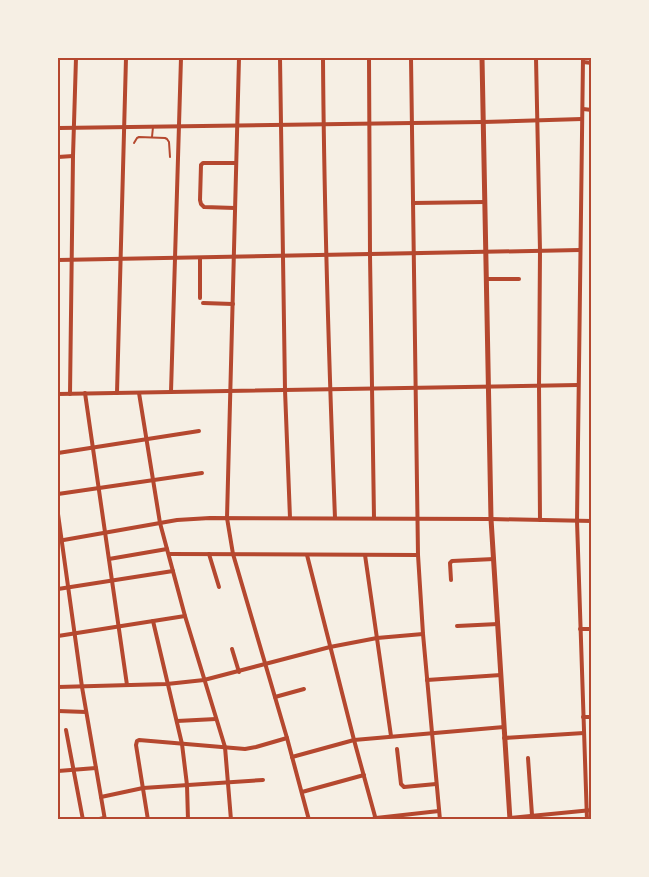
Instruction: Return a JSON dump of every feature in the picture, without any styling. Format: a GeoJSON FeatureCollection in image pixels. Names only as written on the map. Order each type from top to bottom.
{"type":"FeatureCollection","features":[{"type":"Feature","properties":{"kind":"street"},"geometry":{"type":"LineString","coordinates":[[70,394],[76,58]]}},
{"type":"Feature","properties":{"kind":"street"},"geometry":{"type":"LineString","coordinates":[[117,393],[126,58]]}},
{"type":"Feature","properties":{"kind":"street"},"geometry":{"type":"LineString","coordinates":[[172,392],[181,58]]}},
{"type":"Feature","properties":{"kind":"street"},"geometry":{"type":"LineString","coordinates":[[239,58],[227,518],[233,554],[309,820]]}},
{"type":"Feature","properties":{"kind":"street"},"geometry":{"type":"LineString","coordinates":[[280,58],[285,390],[290,518]]}},
{"type":"Feature","properties":{"kind":"street"},"geometry":{"type":"LineString","coordinates":[[324,58],[326,256],[335,518]]}},
{"type":"Feature","properties":{"kind":"street"},"geometry":{"type":"LineString","coordinates":[[369,58],[371,389],[374,518]]}},
{"type":"Feature","properties":{"kind":"street"},"geometry":{"type":"LineString","coordinates":[[411,58],[418,555],[422,634],[440,820]]}},
{"type":"Feature","properties":{"kind":"street"},"geometry":{"type":"LineString","coordinates":[[482,58],[491,519],[510,819],[589,810]]}},
{"type":"Feature","properties":{"kind":"street"},"geometry":{"type":"LineString","coordinates":[[536,58],[540,251],[540,520]]}},
{"type":"Feature","properties":{"kind":"street"},"geometry":{"type":"LineString","coordinates":[[587,820],[589,810],[583,717],[577,521],[583,60],[592,62]]}},
{"type":"Feature","properties":{"kind":"street"},"geometry":{"type":"LineString","coordinates":[[582,109],[592,110]]}},
{"type":"Feature","properties":{"kind":"street"},"geometry":{"type":"LineString","coordinates":[[59,128],[582,119]]}},
{"type":"Feature","properties":{"kind":"street"},"geometry":{"type":"LineString","coordinates":[[58,156],[73,156]]}},
{"type":"Feature","properties":{"kind":"street"},"geometry":{"type":"LineString","coordinates":[[234,208],[204,207],[201,204],[201,165],[202,163],[236,163]]}},
{"type":"Feature","properties":{"kind":"street"},"geometry":{"type":"LineString","coordinates":[[413,203],[485,202]]}},
{"type":"Feature","properties":{"kind":"street"},"geometry":{"type":"LineString","coordinates":[[58,260],[580,250]]}},
{"type":"Feature","properties":{"kind":"street"},"geometry":{"type":"LineString","coordinates":[[200,258],[200,298]]}},
{"type":"Feature","properties":{"kind":"street"},"geometry":{"type":"LineString","coordinates":[[486,279],[519,279]]}},
{"type":"Feature","properties":{"kind":"street"},"geometry":{"type":"LineString","coordinates":[[203,303],[233,304]]}},
{"type":"Feature","properties":{"kind":"street"},"geometry":{"type":"LineString","coordinates":[[58,394],[578,386]]}},
{"type":"Feature","properties":{"kind":"street"},"geometry":{"type":"LineString","coordinates":[[139,393],[160,523],[185,616],[224,747],[231,820]]}},
{"type":"Feature","properties":{"kind":"street"},"geometry":{"type":"LineString","coordinates":[[85,394],[127,685]]}},
{"type":"Feature","properties":{"kind":"street"},"geometry":{"type":"LineString","coordinates":[[58,453],[199,431]]}},
{"type":"Feature","properties":{"kind":"street"},"geometry":{"type":"LineString","coordinates":[[58,494],[202,472]]}},
{"type":"Feature","properties":{"kind":"street"},"geometry":{"type":"LineString","coordinates":[[58,514],[59,541],[105,819],[95,820]]}},
{"type":"Feature","properties":{"kind":"street"},"geometry":{"type":"LineString","coordinates":[[59,541],[194,518],[418,518],[592,521]]}},
{"type":"Feature","properties":{"kind":"street"},"geometry":{"type":"LineString","coordinates":[[109,558],[167,549]]}},
{"type":"Feature","properties":{"kind":"street"},"geometry":{"type":"LineString","coordinates":[[169,554],[418,555]]}},
{"type":"Feature","properties":{"kind":"street"},"geometry":{"type":"LineString","coordinates":[[209,554],[219,587]]}},
{"type":"Feature","properties":{"kind":"street"},"geometry":{"type":"LineString","coordinates":[[307,555],[376,819]]}},
{"type":"Feature","properties":{"kind":"street"},"geometry":{"type":"LineString","coordinates":[[365,555],[391,736]]}},
{"type":"Feature","properties":{"kind":"street"},"geometry":{"type":"LineString","coordinates":[[451,580],[450,563],[452,561],[494,559]]}},
{"type":"Feature","properties":{"kind":"street"},"geometry":{"type":"LineString","coordinates":[[58,589],[173,571]]}},
{"type":"Feature","properties":{"kind":"street"},"geometry":{"type":"LineString","coordinates":[[58,636],[185,616]]}},
{"type":"Feature","properties":{"kind":"street"},"geometry":{"type":"LineString","coordinates":[[153,621],[182,744],[187,785],[188,820]]}},
{"type":"Feature","properties":{"kind":"street"},"geometry":{"type":"LineString","coordinates":[[457,626],[498,624]]}},
{"type":"Feature","properties":{"kind":"street"},"geometry":{"type":"LineString","coordinates":[[580,630],[592,630]]}},
{"type":"Feature","properties":{"kind":"street"},"geometry":{"type":"LineString","coordinates":[[58,687],[168,684],[204,680],[330,647],[377,638],[422,634]]}},
{"type":"Feature","properties":{"kind":"street"},"geometry":{"type":"LineString","coordinates":[[232,649],[239,672]]}},
{"type":"Feature","properties":{"kind":"street"},"geometry":{"type":"LineString","coordinates":[[427,680],[501,675]]}},
{"type":"Feature","properties":{"kind":"street"},"geometry":{"type":"LineString","coordinates":[[275,697],[304,689]]}},
{"type":"Feature","properties":{"kind":"street"},"geometry":{"type":"LineString","coordinates":[[58,710],[86,712]]}},
{"type":"Feature","properties":{"kind":"street"},"geometry":{"type":"LineString","coordinates":[[583,717],[592,717]]}},
{"type":"Feature","properties":{"kind":"street"},"geometry":{"type":"LineString","coordinates":[[177,721],[216,719]]}},
{"type":"Feature","properties":{"kind":"street"},"geometry":{"type":"LineString","coordinates":[[292,757],[354,740],[504,727]]}},
{"type":"Feature","properties":{"kind":"street"},"geometry":{"type":"LineString","coordinates":[[66,730],[83,820]]}},
{"type":"Feature","properties":{"kind":"street"},"geometry":{"type":"LineString","coordinates":[[504,738],[584,733]]}},
{"type":"Feature","properties":{"kind":"street"},"geometry":{"type":"LineString","coordinates":[[148,820],[142,788],[137,741],[240,748],[256,747],[287,738]]}},
{"type":"Feature","properties":{"kind":"street"},"geometry":{"type":"LineString","coordinates":[[396,749],[402,786],[436,784]]}},
{"type":"Feature","properties":{"kind":"street"},"geometry":{"type":"LineString","coordinates":[[528,758],[532,815]]}},
{"type":"Feature","properties":{"kind":"street"},"geometry":{"type":"LineString","coordinates":[[58,771],[96,768]]}},
{"type":"Feature","properties":{"kind":"street"},"geometry":{"type":"LineString","coordinates":[[302,792],[364,775]]}},
{"type":"Feature","properties":{"kind":"street"},"geometry":{"type":"LineString","coordinates":[[101,797],[142,788],[263,780]]}},
{"type":"Feature","properties":{"kind":"street"},"geometry":{"type":"LineString","coordinates":[[369,820],[439,811]]}},
{"type":"Feature","properties":{"kind":"lane"},"geometry":{"type":"LineString","coordinates":[[152,138],[153,127]]}},
{"type":"Feature","properties":{"kind":"lane"},"geometry":{"type":"LineString","coordinates":[[134,143],[139,137],[167,139],[170,157]]}}]}
